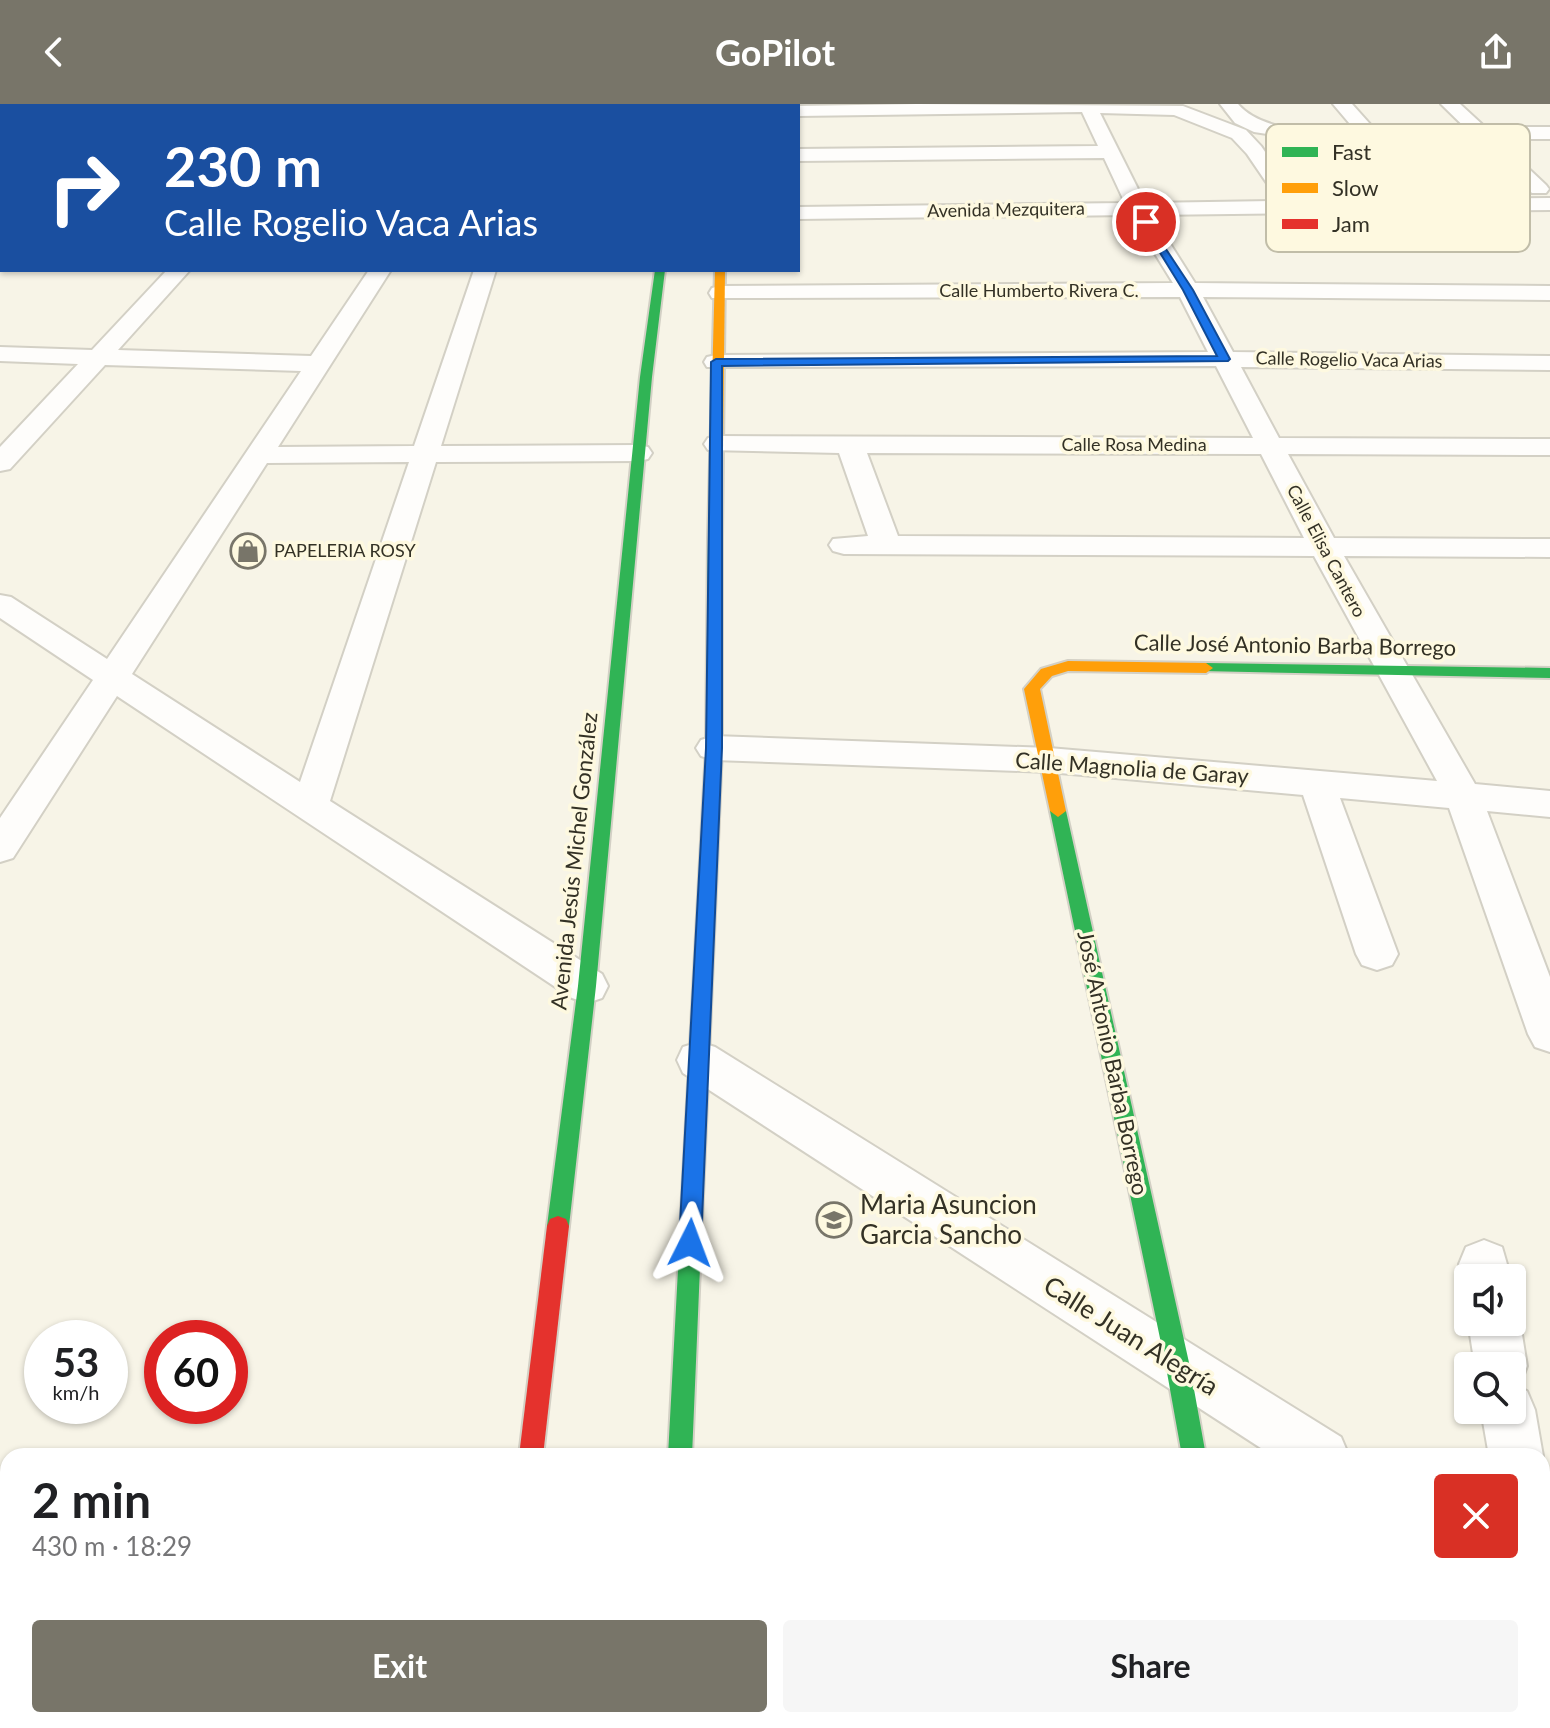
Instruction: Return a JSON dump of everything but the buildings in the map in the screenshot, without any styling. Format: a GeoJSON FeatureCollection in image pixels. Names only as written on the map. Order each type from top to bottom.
{"type":"FeatureCollection","features":[{"type":"Feature","properties":{"kind":"main road","name":"Avenida Jesús Michel González"},"geometry":{"type":"LineString","coordinates":[[532,1448],[587,986],[638,453],[660,272]]}},
{"type":"Feature","properties":{"kind":"main road"},"geometry":{"type":"LineString","coordinates":[[680,1448],[714,748],[718,444],[716,362],[720,281]]}},
{"type":"Feature","properties":{"kind":"main road"},"geometry":{"type":"LineString","coordinates":[[646,377],[670,347]]}},
{"type":"Feature","properties":{"kind":"main road","name":"Calle José Antonio Barba Borrego"},"geometry":{"type":"LineString","coordinates":[[1041,674],[1068,666],[1550,673]]}},
{"type":"Feature","properties":{"kind":"main road","name":"José Antonio Barba Borrego"},"geometry":{"type":"LineString","coordinates":[[1041,674],[1032,689],[1178,1367],[1193,1448]]}},
{"type":"Feature","properties":{"kind":"street"},"geometry":{"type":"LineString","coordinates":[[1229,104],[1241,119],[1266,128]]}},
{"type":"Feature","properties":{"kind":"street"},"geometry":{"type":"LineString","coordinates":[[1342,104],[1361,124]]}},
{"type":"Feature","properties":{"kind":"street"},"geometry":{"type":"LineString","coordinates":[[1450,104],[1471,124]]}},
{"type":"Feature","properties":{"kind":"street"},"geometry":{"type":"LineString","coordinates":[[800,111],[862,107],[1088,105],[1166,108],[1231,129],[1254,150],[1266,168]]}},
{"type":"Feature","properties":{"kind":"street","name":"Calle Elisa Cantero"},"geometry":{"type":"LineString","coordinates":[[1088,105],[1142,215],[1188,290],[1323,546],[1463,796],[1550,1034]]}},
{"type":"Feature","properties":{"kind":"street"},"geometry":{"type":"LineString","coordinates":[[800,155],[1110,152]]}},
{"type":"Feature","properties":{"kind":"street"},"geometry":{"type":"LineString","coordinates":[[1530,182],[1545,197]]}},
{"type":"Feature","properties":{"kind":"street","name":"Avenida Mezquitera"},"geometry":{"type":"LineString","coordinates":[[800,222],[1142,215],[1266,208]]}},
{"type":"Feature","properties":{"kind":"street","name":"Avenida Mezquitera"},"geometry":{"type":"LineString","coordinates":[[800,213],[1266,216]]}},
{"type":"Feature","properties":{"kind":"street","name":"Avenida Mezquitera"},"geometry":{"type":"LineString","coordinates":[[1530,218],[1550,218]]}},
{"type":"Feature","properties":{"kind":"street"},"geometry":{"type":"LineString","coordinates":[[0,463],[177,272]]}},
{"type":"Feature","properties":{"kind":"street"},"geometry":{"type":"LineString","coordinates":[[0,848],[379,272]]}},
{"type":"Feature","properties":{"kind":"street"},"geometry":{"type":"LineString","coordinates":[[310,807],[484,272]]}},
{"type":"Feature","properties":{"kind":"street","name":"Calle Humberto Rivera C."},"geometry":{"type":"LineString","coordinates":[[720,281],[1550,293]]}},
{"type":"Feature","properties":{"kind":"street"},"geometry":{"type":"LineString","coordinates":[[0,354],[316,364]]}},
{"type":"Feature","properties":{"kind":"street","name":"Calle Rogelio Vaca Arias"},"geometry":{"type":"LineString","coordinates":[[716,362],[1224,359],[1550,363]]}},
{"type":"Feature","properties":{"kind":"street","name":"Calle Rosa Medina"},"geometry":{"type":"LineString","coordinates":[[718,444],[1550,447]]}},
{"type":"Feature","properties":{"kind":"street"},"geometry":{"type":"LineString","coordinates":[[850,444],[886,545]]}},
{"type":"Feature","properties":{"kind":"street"},"geometry":{"type":"LineString","coordinates":[[257,455],[638,453]]}},
{"type":"Feature","properties":{"kind":"street"},"geometry":{"type":"LineString","coordinates":[[844,545],[1550,548]]}},
{"type":"Feature","properties":{"kind":"street"},"geometry":{"type":"LineString","coordinates":[[6,615],[112,678],[587,986]]}},
{"type":"Feature","properties":{"kind":"street","name":"Calle Magnolia de Garay"},"geometry":{"type":"LineString","coordinates":[[714,748],[1049,760],[1550,804]]}},
{"type":"Feature","properties":{"kind":"street"},"geometry":{"type":"LineString","coordinates":[[1317,784],[1377,954]]}},
{"type":"Feature","properties":{"kind":"street","name":"Calle Juan Alegría"},"geometry":{"type":"LineString","coordinates":[[699,1060],[1309,1448]]}},
{"type":"Feature","properties":{"kind":"street"},"geometry":{"type":"LineString","coordinates":[[1510,1424],[1515,1448]]}},
{"type":"Feature","properties":{"kind":"traffic: fast"},"geometry":{"type":"LineString","coordinates":[[558,1226],[587,986],[646,377],[660,272]]}},
{"type":"Feature","properties":{"kind":"traffic: fast"},"geometry":{"type":"LineString","coordinates":[[680,1448],[714,748],[715,538]]}},
{"type":"Feature","properties":{"kind":"traffic: fast"},"geometry":{"type":"LineString","coordinates":[[1206,668],[1550,673]]}},
{"type":"Feature","properties":{"kind":"traffic: fast"},"geometry":{"type":"LineString","coordinates":[[1058,811],[1178,1367],[1193,1448]]}},
{"type":"Feature","properties":{"kind":"traffic: slow"},"geometry":{"type":"LineString","coordinates":[[715,538],[720,272]]}},
{"type":"Feature","properties":{"kind":"traffic: slow"},"geometry":{"type":"LineString","coordinates":[[1058,811],[1032,689],[1042,675],[1068,666],[1206,668]]}},
{"type":"Feature","properties":{"kind":"traffic: jam"},"geometry":{"type":"LineString","coordinates":[[532,1448],[558,1226]]}},
{"type":"Feature","properties":{"kind":"place","name":"PAPELERIA ROSY"},"geometry":{"type":"Point","coordinates":[248,551]}},
{"type":"Feature","properties":{"kind":"place","name":"Maria Asuncion Garcia Sancho"},"geometry":{"type":"Point","coordinates":[834,1220]}},
{"type":"Feature","properties":{"kind":"route"},"geometry":{"type":"LineString","coordinates":[[690,1243],[714,748],[718,444],[716,362],[1224,359],[1188,290],[1146,222]]}}]}
